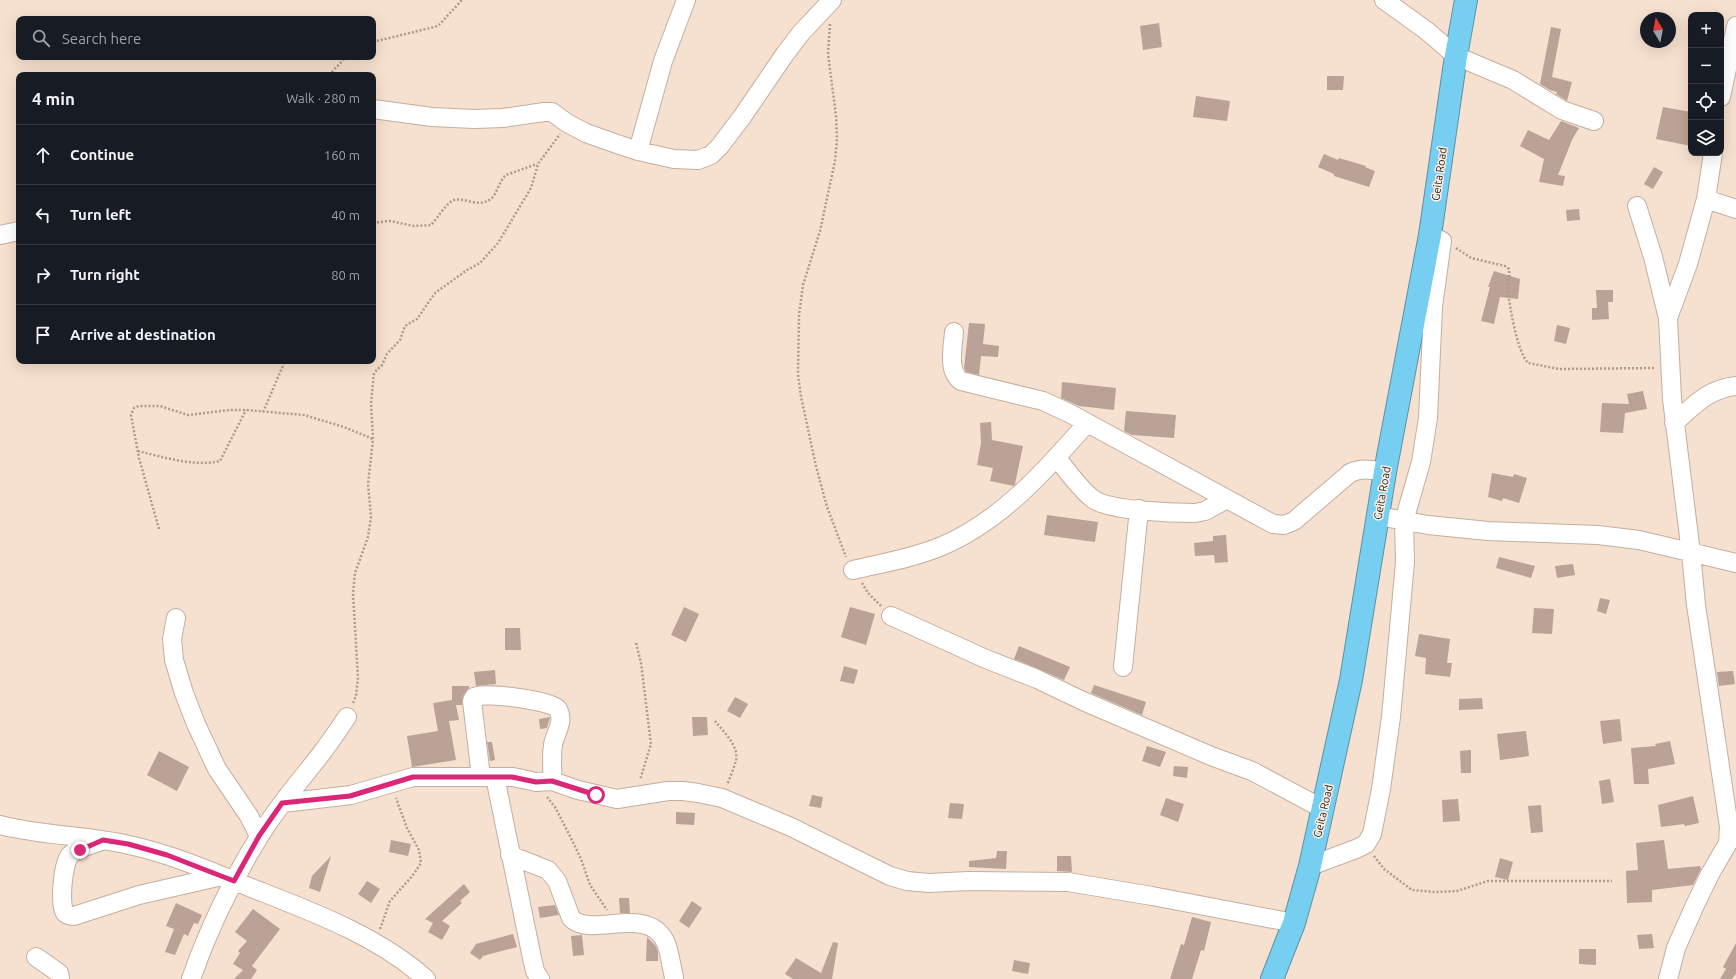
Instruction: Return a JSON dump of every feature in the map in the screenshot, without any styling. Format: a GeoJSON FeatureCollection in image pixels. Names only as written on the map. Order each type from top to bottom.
{"type":"FeatureCollection","features":[{"type":"Feature","properties":{"kind":"highway","name":"Geita Road"},"geometry":{"type":"LineString","coordinates":[[1272,979],[1294,923],[1310,866],[1351,680],[1385,472],[1436,238],[1456,56],[1466,0]]}},
{"type":"Feature","properties":{"kind":"street"},"geometry":{"type":"LineString","coordinates":[[638,151],[663,61],[686,0]]}},
{"type":"Feature","properties":{"kind":"street"},"geometry":{"type":"LineString","coordinates":[[1384,0],[1427,31],[1456,56],[1513,80],[1562,110],[1594,121]]}},
{"type":"Feature","properties":{"kind":"street"},"geometry":{"type":"LineString","coordinates":[[376,109],[432,117],[474,119],[503,118],[552,112],[567,124],[586,133],[638,151],[685,160],[698,160],[711,155],[742,117],[797,38],[831,1]]}},
{"type":"Feature","properties":{"kind":"street"},"geometry":{"type":"LineString","coordinates":[[1724,91],[1730,78],[1736,26]]}},
{"type":"Feature","properties":{"kind":"street"},"geometry":{"type":"LineString","coordinates":[[1668,318],[1688,264],[1706,199],[1712,156]]}},
{"type":"Feature","properties":{"kind":"street"},"geometry":{"type":"LineString","coordinates":[[1706,199],[1736,209]]}},
{"type":"Feature","properties":{"kind":"street"},"geometry":{"type":"LineString","coordinates":[[1636,206],[1653,257],[1668,318],[1674,424],[1703,659],[1729,827],[1728,843],[1710,874],[1676,948],[1668,979]]}},
{"type":"Feature","properties":{"kind":"street"},"geometry":{"type":"LineString","coordinates":[[0,235],[16,232]]}},
{"type":"Feature","properties":{"kind":"street"},"geometry":{"type":"LineString","coordinates":[[1310,866],[1366,844],[1372,834],[1381,789],[1391,717],[1405,562],[1404,521],[1421,462],[1428,418],[1436,238]]}},
{"type":"Feature","properties":{"kind":"street"},"geometry":{"type":"LineString","coordinates":[[954,332],[952,355],[953,367],[957,378],[961,381],[1043,401],[1087,423],[1273,524],[1284,525],[1294,521],[1350,473],[1357,469],[1385,472]]}},
{"type":"Feature","properties":{"kind":"street"},"geometry":{"type":"LineString","coordinates":[[1674,424],[1715,390],[1736,386]]}},
{"type":"Feature","properties":{"kind":"street"},"geometry":{"type":"LineString","coordinates":[[853,570],[941,547],[970,532],[996,514],[1057,458],[1087,423]]}},
{"type":"Feature","properties":{"kind":"street"},"geometry":{"type":"LineString","coordinates":[[1057,458],[1085,492],[1101,504],[1112,507],[1195,513],[1205,511],[1227,499]]}},
{"type":"Feature","properties":{"kind":"street"},"geometry":{"type":"LineString","coordinates":[[1122,667],[1139,509]]}},
{"type":"Feature","properties":{"kind":"street"},"geometry":{"type":"LineString","coordinates":[[1378,516],[1404,521],[1488,531],[1598,535],[1639,540],[1736,563]]}},
{"type":"Feature","properties":{"kind":"street"},"geometry":{"type":"LineString","coordinates":[[891,616],[986,659],[1037,679],[1083,701],[1211,756],[1252,771],[1323,809]]}},
{"type":"Feature","properties":{"kind":"street"},"geometry":{"type":"LineString","coordinates":[[176,618],[172,639],[174,660],[191,712],[217,769],[249,816],[259,836]]}},
{"type":"Feature","properties":{"kind":"street"},"geometry":{"type":"LineString","coordinates":[[540,979],[535,971],[510,855],[488,777],[472,701],[474,697],[479,695],[537,701],[549,704],[558,709],[561,720],[560,728],[553,746],[544,781]]}},
{"type":"Feature","properties":{"kind":"street"},"geometry":{"type":"LineString","coordinates":[[191,979],[228,878],[282,803],[323,752],[347,717]]}},
{"type":"Feature","properties":{"kind":"street"},"geometry":{"type":"LineString","coordinates":[[282,803],[350,796],[388,786],[413,777],[520,777],[544,781],[606,798],[618,799],[634,798],[668,791],[683,791],[722,798],[792,827],[890,876],[907,881],[929,883],[968,881],[1068,882],[1159,897],[1294,923]]}},
{"type":"Feature","properties":{"kind":"street"},"geometry":{"type":"LineString","coordinates":[[0,825],[128,844],[167,855],[290,903],[375,942],[412,966],[426,979]]}},
{"type":"Feature","properties":{"kind":"street"},"geometry":{"type":"LineString","coordinates":[[103,840],[70,855],[66,863],[63,875],[63,905],[65,912],[68,915],[74,916],[168,887],[228,878]]}},
{"type":"Feature","properties":{"kind":"street"},"geometry":{"type":"LineString","coordinates":[[510,855],[548,870],[557,880],[571,918],[576,923],[584,925],[616,923],[639,924],[659,933],[665,942],[674,977]]}},
{"type":"Feature","properties":{"kind":"street"},"geometry":{"type":"LineString","coordinates":[[36,957],[59,973],[60,979]]}},
{"type":"Feature","properties":{"kind":"path"},"geometry":{"type":"LineString","coordinates":[[376,41],[438,26],[462,0]]}},
{"type":"Feature","properties":{"kind":"path"},"geometry":{"type":"LineString","coordinates":[[831,1],[828,54],[836,116],[837,139],[835,161],[820,231],[803,285],[799,315],[798,374],[801,397],[816,466],[827,507],[841,546],[853,570],[868,593],[891,616]]}},
{"type":"Feature","properties":{"kind":"path"},"geometry":{"type":"LineString","coordinates":[[332,72],[343,60]]}},
{"type":"Feature","properties":{"kind":"path"},"geometry":{"type":"LineString","coordinates":[[347,717],[356,696],[358,678],[353,592],[355,573],[368,537],[370,525],[371,506],[368,484],[373,439],[371,403],[374,373],[382,365],[387,354],[400,340],[405,326],[417,319],[435,293],[467,270],[480,263],[498,243],[531,188],[538,164],[567,124]]}},
{"type":"Feature","properties":{"kind":"path"},"geometry":{"type":"LineString","coordinates":[[376,223],[390,221],[414,226],[431,225],[452,201],[459,200],[472,203],[484,202],[494,196],[502,178],[506,175],[517,169],[538,164]]}},
{"type":"Feature","properties":{"kind":"path"},"geometry":{"type":"LineString","coordinates":[[1436,238],[1460,250],[1471,258],[1505,266],[1509,269],[1508,292],[1517,337],[1520,351],[1528,363],[1559,369],[1670,368]]}},
{"type":"Feature","properties":{"kind":"path"},"geometry":{"type":"LineString","coordinates":[[263,412],[284,364]]}},
{"type":"Feature","properties":{"kind":"path"},"geometry":{"type":"LineString","coordinates":[[159,529],[140,464],[131,415],[134,408],[139,406],[167,407],[188,415],[229,410],[246,410],[304,416],[344,427],[373,439]]}},
{"type":"Feature","properties":{"kind":"path"},"geometry":{"type":"LineString","coordinates":[[138,450],[172,459],[192,462],[220,461],[246,410]]}},
{"type":"Feature","properties":{"kind":"path"},"geometry":{"type":"LineString","coordinates":[[634,798],[651,744],[636,643]]}},
{"type":"Feature","properties":{"kind":"path"},"geometry":{"type":"LineString","coordinates":[[715,721],[730,740],[736,754],[736,760],[722,798]]}},
{"type":"Feature","properties":{"kind":"path"},"geometry":{"type":"LineString","coordinates":[[544,781],[581,859],[590,886],[616,923]]}},
{"type":"Feature","properties":{"kind":"path"},"geometry":{"type":"LineString","coordinates":[[375,942],[390,901],[421,864],[419,850],[408,828],[398,800],[388,786]]}},
{"type":"Feature","properties":{"kind":"path"},"geometry":{"type":"LineString","coordinates":[[1366,844],[1384,869],[1412,890],[1435,892],[1457,891],[1488,882],[1612,881]]}},
{"type":"Feature","properties":{"kind":"building"},"geometry":{"type":"Polygon","coordinates":[[[1159,23],[1162,47],[1143,50],[1140,26],[1159,23]]]}},
{"type":"Feature","properties":{"kind":"building"},"geometry":{"type":"Polygon","coordinates":[[[1551,27],[1561,29],[1552,77],[1572,82],[1567,101],[1556,94],[1557,92],[1540,84],[1551,27]]]}},
{"type":"Feature","properties":{"kind":"building"},"geometry":{"type":"Polygon","coordinates":[[[1327,76],[1344,76],[1343,90],[1327,90],[1327,76]]]}},
{"type":"Feature","properties":{"kind":"building"},"geometry":{"type":"Polygon","coordinates":[[[1196,96],[1230,101],[1227,121],[1193,117],[1196,96]]]}},
{"type":"Feature","properties":{"kind":"building"},"geometry":{"type":"Polygon","coordinates":[[[1663,107],[1688,111],[1688,145],[1656,139],[1663,107]]]}},
{"type":"Feature","properties":{"kind":"building"},"geometry":{"type":"Polygon","coordinates":[[[1561,121],[1579,128],[1572,140],[1558,175],[1565,176],[1563,186],[1539,182],[1544,159],[1520,146],[1528,130],[1549,140],[1561,121]]]}},
{"type":"Feature","properties":{"kind":"building"},"geometry":{"type":"Polygon","coordinates":[[[1324,154],[1338,160],[1339,158],[1366,166],[1365,167],[1375,171],[1369,187],[1334,176],[1334,174],[1318,167],[1324,154]]]}},
{"type":"Feature","properties":{"kind":"building"},"geometry":{"type":"Polygon","coordinates":[[[1654,167],[1663,172],[1653,189],[1644,184],[1654,167]]]}},
{"type":"Feature","properties":{"kind":"building"},"geometry":{"type":"Polygon","coordinates":[[[1579,209],[1580,220],[1567,221],[1566,210],[1579,209]]]}},
{"type":"Feature","properties":{"kind":"building"},"geometry":{"type":"Polygon","coordinates":[[[1494,271],[1520,279],[1518,299],[1500,297],[1494,324],[1481,321],[1490,287],[1488,287],[1494,271]]]}},
{"type":"Feature","properties":{"kind":"building"},"geometry":{"type":"Polygon","coordinates":[[[1596,290],[1613,290],[1613,302],[1608,302],[1609,319],[1592,320],[1592,308],[1597,308],[1596,290]]]}},
{"type":"Feature","properties":{"kind":"building"},"geometry":{"type":"Polygon","coordinates":[[[969,323],[985,324],[983,344],[999,346],[998,357],[981,356],[979,375],[966,372],[964,368],[969,323]]]}},
{"type":"Feature","properties":{"kind":"building"},"geometry":{"type":"Polygon","coordinates":[[[1557,325],[1570,328],[1566,344],[1554,341],[1557,325]]]}},
{"type":"Feature","properties":{"kind":"building"},"geometry":{"type":"Polygon","coordinates":[[[1062,382],[1116,388],[1114,410],[1079,406],[1061,398],[1062,382]]]}},
{"type":"Feature","properties":{"kind":"building"},"geometry":{"type":"Polygon","coordinates":[[[1643,391],[1647,409],[1625,413],[1623,433],[1600,432],[1602,403],[1629,404],[1627,394],[1643,391]]]}},
{"type":"Feature","properties":{"kind":"building"},"geometry":{"type":"Polygon","coordinates":[[[1126,411],[1176,415],[1174,438],[1132,435],[1124,431],[1126,411]]]}},
{"type":"Feature","properties":{"kind":"building"},"geometry":{"type":"Polygon","coordinates":[[[991,422],[992,440],[1023,446],[1014,486],[990,481],[993,468],[977,465],[981,443],[980,423],[991,422]]]}},
{"type":"Feature","properties":{"kind":"building"},"geometry":{"type":"Polygon","coordinates":[[[1492,473],[1513,477],[1514,474],[1527,478],[1519,503],[1503,498],[1502,501],[1488,497],[1492,473]]]}},
{"type":"Feature","properties":{"kind":"building"},"geometry":{"type":"Polygon","coordinates":[[[1047,515],[1098,522],[1095,542],[1044,535],[1047,515]]]}},
{"type":"Feature","properties":{"kind":"building"},"geometry":{"type":"Polygon","coordinates":[[[1226,535],[1228,562],[1215,563],[1214,555],[1195,556],[1194,543],[1213,541],[1213,536],[1226,535]]]}},
{"type":"Feature","properties":{"kind":"building"},"geometry":{"type":"Polygon","coordinates":[[[1499,557],[1535,566],[1531,578],[1496,568],[1499,557]]]}},
{"type":"Feature","properties":{"kind":"building"},"geometry":{"type":"Polygon","coordinates":[[[1573,564],[1575,575],[1557,578],[1555,566],[1573,564]]]}},
{"type":"Feature","properties":{"kind":"building"},"geometry":{"type":"Polygon","coordinates":[[[1600,598],[1610,600],[1606,614],[1597,611],[1600,598]]]}},
{"type":"Feature","properties":{"kind":"building"},"geometry":{"type":"Polygon","coordinates":[[[684,607],[699,614],[686,642],[671,635],[684,607]]]}},
{"type":"Feature","properties":{"kind":"building"},"geometry":{"type":"Polygon","coordinates":[[[850,607],[875,614],[866,645],[841,637],[850,607]]]}},
{"type":"Feature","properties":{"kind":"building"},"geometry":{"type":"Polygon","coordinates":[[[1534,608],[1554,609],[1552,634],[1532,633],[1534,608]]]}},
{"type":"Feature","properties":{"kind":"building"},"geometry":{"type":"Polygon","coordinates":[[[505,628],[520,628],[521,650],[505,650],[505,628]]]}},
{"type":"Feature","properties":{"kind":"building"},"geometry":{"type":"Polygon","coordinates":[[[1419,634],[1450,639],[1447,663],[1452,663],[1450,677],[1425,674],[1426,658],[1415,656],[1419,634]]]}},
{"type":"Feature","properties":{"kind":"building"},"geometry":{"type":"Polygon","coordinates":[[[1019,646],[1070,667],[1064,680],[1014,659],[1019,646]]]}},
{"type":"Feature","properties":{"kind":"building"},"geometry":{"type":"Polygon","coordinates":[[[844,666],[858,670],[854,684],[840,681],[844,666]]]}},
{"type":"Feature","properties":{"kind":"building"},"geometry":{"type":"Polygon","coordinates":[[[495,670],[496,684],[476,686],[474,672],[495,670]]]}},
{"type":"Feature","properties":{"kind":"building"},"geometry":{"type":"Polygon","coordinates":[[[1733,671],[1735,684],[1719,686],[1717,672],[1733,671]]]}},
{"type":"Feature","properties":{"kind":"building"},"geometry":{"type":"Polygon","coordinates":[[[1094,685],[1146,702],[1142,715],[1091,693],[1094,685]]]}},
{"type":"Feature","properties":{"kind":"building"},"geometry":{"type":"Polygon","coordinates":[[[452,686],[469,686],[463,696],[462,705],[456,705],[459,720],[449,721],[456,760],[412,767],[407,736],[438,731],[433,703],[452,700],[452,686]]]}},
{"type":"Feature","properties":{"kind":"building"},"geometry":{"type":"Polygon","coordinates":[[[735,697],[748,704],[740,718],[727,711],[735,697]]]}},
{"type":"Feature","properties":{"kind":"building"},"geometry":{"type":"Polygon","coordinates":[[[1482,698],[1483,709],[1459,710],[1459,699],[1482,698]]]}},
{"type":"Feature","properties":{"kind":"building"},"geometry":{"type":"Polygon","coordinates":[[[550,717],[547,728],[540,729],[539,719],[550,717]]]}},
{"type":"Feature","properties":{"kind":"building"},"geometry":{"type":"Polygon","coordinates":[[[692,717],[707,717],[708,735],[693,736],[692,717]]]}},
{"type":"Feature","properties":{"kind":"building"},"geometry":{"type":"Polygon","coordinates":[[[1620,719],[1622,741],[1603,744],[1600,721],[1620,719]]]}},
{"type":"Feature","properties":{"kind":"building"},"geometry":{"type":"Polygon","coordinates":[[[1526,731],[1529,756],[1500,760],[1497,734],[1526,731]]]}},
{"type":"Feature","properties":{"kind":"building"},"geometry":{"type":"Polygon","coordinates":[[[1670,741],[1675,764],[1648,769],[1649,784],[1634,784],[1631,748],[1656,746],[1655,744],[1670,741]]]}},
{"type":"Feature","properties":{"kind":"building"},"geometry":{"type":"Polygon","coordinates":[[[487,742],[492,742],[495,760],[490,761],[487,742]]]}},
{"type":"Feature","properties":{"kind":"building"},"geometry":{"type":"Polygon","coordinates":[[[1147,746],[1166,752],[1160,767],[1142,761],[1147,746]]]}},
{"type":"Feature","properties":{"kind":"building"},"geometry":{"type":"Polygon","coordinates":[[[1471,750],[1471,773],[1461,773],[1460,751],[1471,750]]]}},
{"type":"Feature","properties":{"kind":"building"},"geometry":{"type":"Polygon","coordinates":[[[159,751],[189,767],[177,791],[147,775],[159,751]]]}},
{"type":"Feature","properties":{"kind":"building"},"geometry":{"type":"Polygon","coordinates":[[[1174,766],[1188,767],[1187,778],[1173,776],[1174,766]]]}},
{"type":"Feature","properties":{"kind":"building"},"geometry":{"type":"Polygon","coordinates":[[[1610,779],[1614,802],[1602,804],[1599,781],[1610,779]]]}},
{"type":"Feature","properties":{"kind":"building"},"geometry":{"type":"Polygon","coordinates":[[[812,795],[823,797],[821,808],[809,806],[812,795]]]}},
{"type":"Feature","properties":{"kind":"building"},"geometry":{"type":"Polygon","coordinates":[[[1693,796],[1699,823],[1685,826],[1684,824],[1661,827],[1658,805],[1693,796]]]}},
{"type":"Feature","properties":{"kind":"building"},"geometry":{"type":"Polygon","coordinates":[[[1166,798],[1184,804],[1178,822],[1160,815],[1166,798]]]}},
{"type":"Feature","properties":{"kind":"building"},"geometry":{"type":"Polygon","coordinates":[[[1458,799],[1460,821],[1443,822],[1442,800],[1458,799]]]}},
{"type":"Feature","properties":{"kind":"building"},"geometry":{"type":"Polygon","coordinates":[[[950,803],[964,804],[962,819],[948,818],[950,803]]]}},
{"type":"Feature","properties":{"kind":"building"},"geometry":{"type":"Polygon","coordinates":[[[1541,805],[1543,832],[1531,833],[1528,806],[1541,805]]]}},
{"type":"Feature","properties":{"kind":"building"},"geometry":{"type":"Polygon","coordinates":[[[676,812],[695,813],[694,825],[676,824],[676,812]]]}},
{"type":"Feature","properties":{"kind":"building"},"geometry":{"type":"Polygon","coordinates":[[[391,840],[411,844],[408,856],[389,852],[391,840]]]}},
{"type":"Feature","properties":{"kind":"building"},"geometry":{"type":"Polygon","coordinates":[[[1664,840],[1668,869],[1700,866],[1701,869],[1693,885],[1652,890],[1652,902],[1627,903],[1626,871],[1638,870],[1636,843],[1664,840]]]}},
{"type":"Feature","properties":{"kind":"building"},"geometry":{"type":"Polygon","coordinates":[[[997,851],[1007,851],[1006,869],[969,867],[969,861],[996,858],[997,851]]]}},
{"type":"Feature","properties":{"kind":"building"},"geometry":{"type":"Polygon","coordinates":[[[331,856],[320,892],[309,888],[312,876],[331,856]]]}},
{"type":"Feature","properties":{"kind":"building"},"geometry":{"type":"Polygon","coordinates":[[[1057,856],[1071,856],[1072,872],[1057,871],[1057,856]]]}},
{"type":"Feature","properties":{"kind":"building"},"geometry":{"type":"Polygon","coordinates":[[[1500,858],[1513,862],[1508,880],[1495,877],[1500,858]]]}},
{"type":"Feature","properties":{"kind":"building"},"geometry":{"type":"Polygon","coordinates":[[[367,881],[380,889],[371,903],[358,894],[367,881]]]}},
{"type":"Feature","properties":{"kind":"building"},"geometry":{"type":"Polygon","coordinates":[[[464,884],[470,892],[460,901],[462,903],[442,921],[450,926],[442,940],[428,932],[433,923],[425,919],[464,884]]]}},
{"type":"Feature","properties":{"kind":"building"},"geometry":{"type":"Polygon","coordinates":[[[619,898],[629,898],[630,913],[620,913],[619,898]]]}},
{"type":"Feature","properties":{"kind":"building"},"geometry":{"type":"Polygon","coordinates":[[[692,901],[702,908],[689,928],[679,921],[692,901]]]}},
{"type":"Feature","properties":{"kind":"building"},"geometry":{"type":"Polygon","coordinates":[[[176,903],[202,915],[198,924],[194,923],[188,936],[184,934],[175,955],[165,952],[174,929],[166,926],[176,903]]]}},
{"type":"Feature","properties":{"kind":"building"},"geometry":{"type":"Polygon","coordinates":[[[555,905],[559,915],[540,918],[538,907],[555,905]]]}},
{"type":"Feature","properties":{"kind":"building"},"geometry":{"type":"Polygon","coordinates":[[[253,909],[280,929],[252,966],[257,970],[251,979],[234,979],[243,970],[233,964],[240,953],[238,951],[247,941],[235,932],[253,909]]]}},
{"type":"Feature","properties":{"kind":"building"},"geometry":{"type":"Polygon","coordinates":[[[1192,917],[1211,922],[1204,951],[1201,950],[1192,979],[1170,979],[1181,944],[1184,945],[1192,917]]]}},
{"type":"Feature","properties":{"kind":"building"},"geometry":{"type":"Polygon","coordinates":[[[513,934],[517,947],[483,956],[480,960],[470,953],[476,944],[513,934]]]}},
{"type":"Feature","properties":{"kind":"building"},"geometry":{"type":"Polygon","coordinates":[[[1652,934],[1654,948],[1639,949],[1637,935],[1652,934]]]}},
{"type":"Feature","properties":{"kind":"building"},"geometry":{"type":"Polygon","coordinates":[[[582,935],[584,955],[573,956],[571,936],[582,935]]]}},
{"type":"Feature","properties":{"kind":"building"},"geometry":{"type":"Polygon","coordinates":[[[647,937],[656,946],[658,961],[646,961],[647,937]]]}},
{"type":"Feature","properties":{"kind":"building"},"geometry":{"type":"Polygon","coordinates":[[[833,942],[838,943],[832,979],[793,979],[785,974],[796,958],[821,973],[833,942]]]}},
{"type":"Feature","properties":{"kind":"building"},"geometry":{"type":"Polygon","coordinates":[[[1736,943],[1736,974],[1732,979],[1720,979],[1726,969],[1723,967],[1736,943]]]}},
{"type":"Feature","properties":{"kind":"building"},"geometry":{"type":"Polygon","coordinates":[[[1579,949],[1596,949],[1596,965],[1579,964],[1579,949]]]}},
{"type":"Feature","properties":{"kind":"building"},"geometry":{"type":"Polygon","coordinates":[[[1014,960],[1030,963],[1028,974],[1012,971],[1014,960]]]}},
{"type":"Feature","properties":{"kind":"route"},"geometry":{"type":"LineString","coordinates":[[80,850],[103,840],[128,844],[192,863],[234,881],[259,836],[282,803],[350,796],[388,786],[413,777],[520,777],[536,782],[552,781],[596,795]]}}]}
